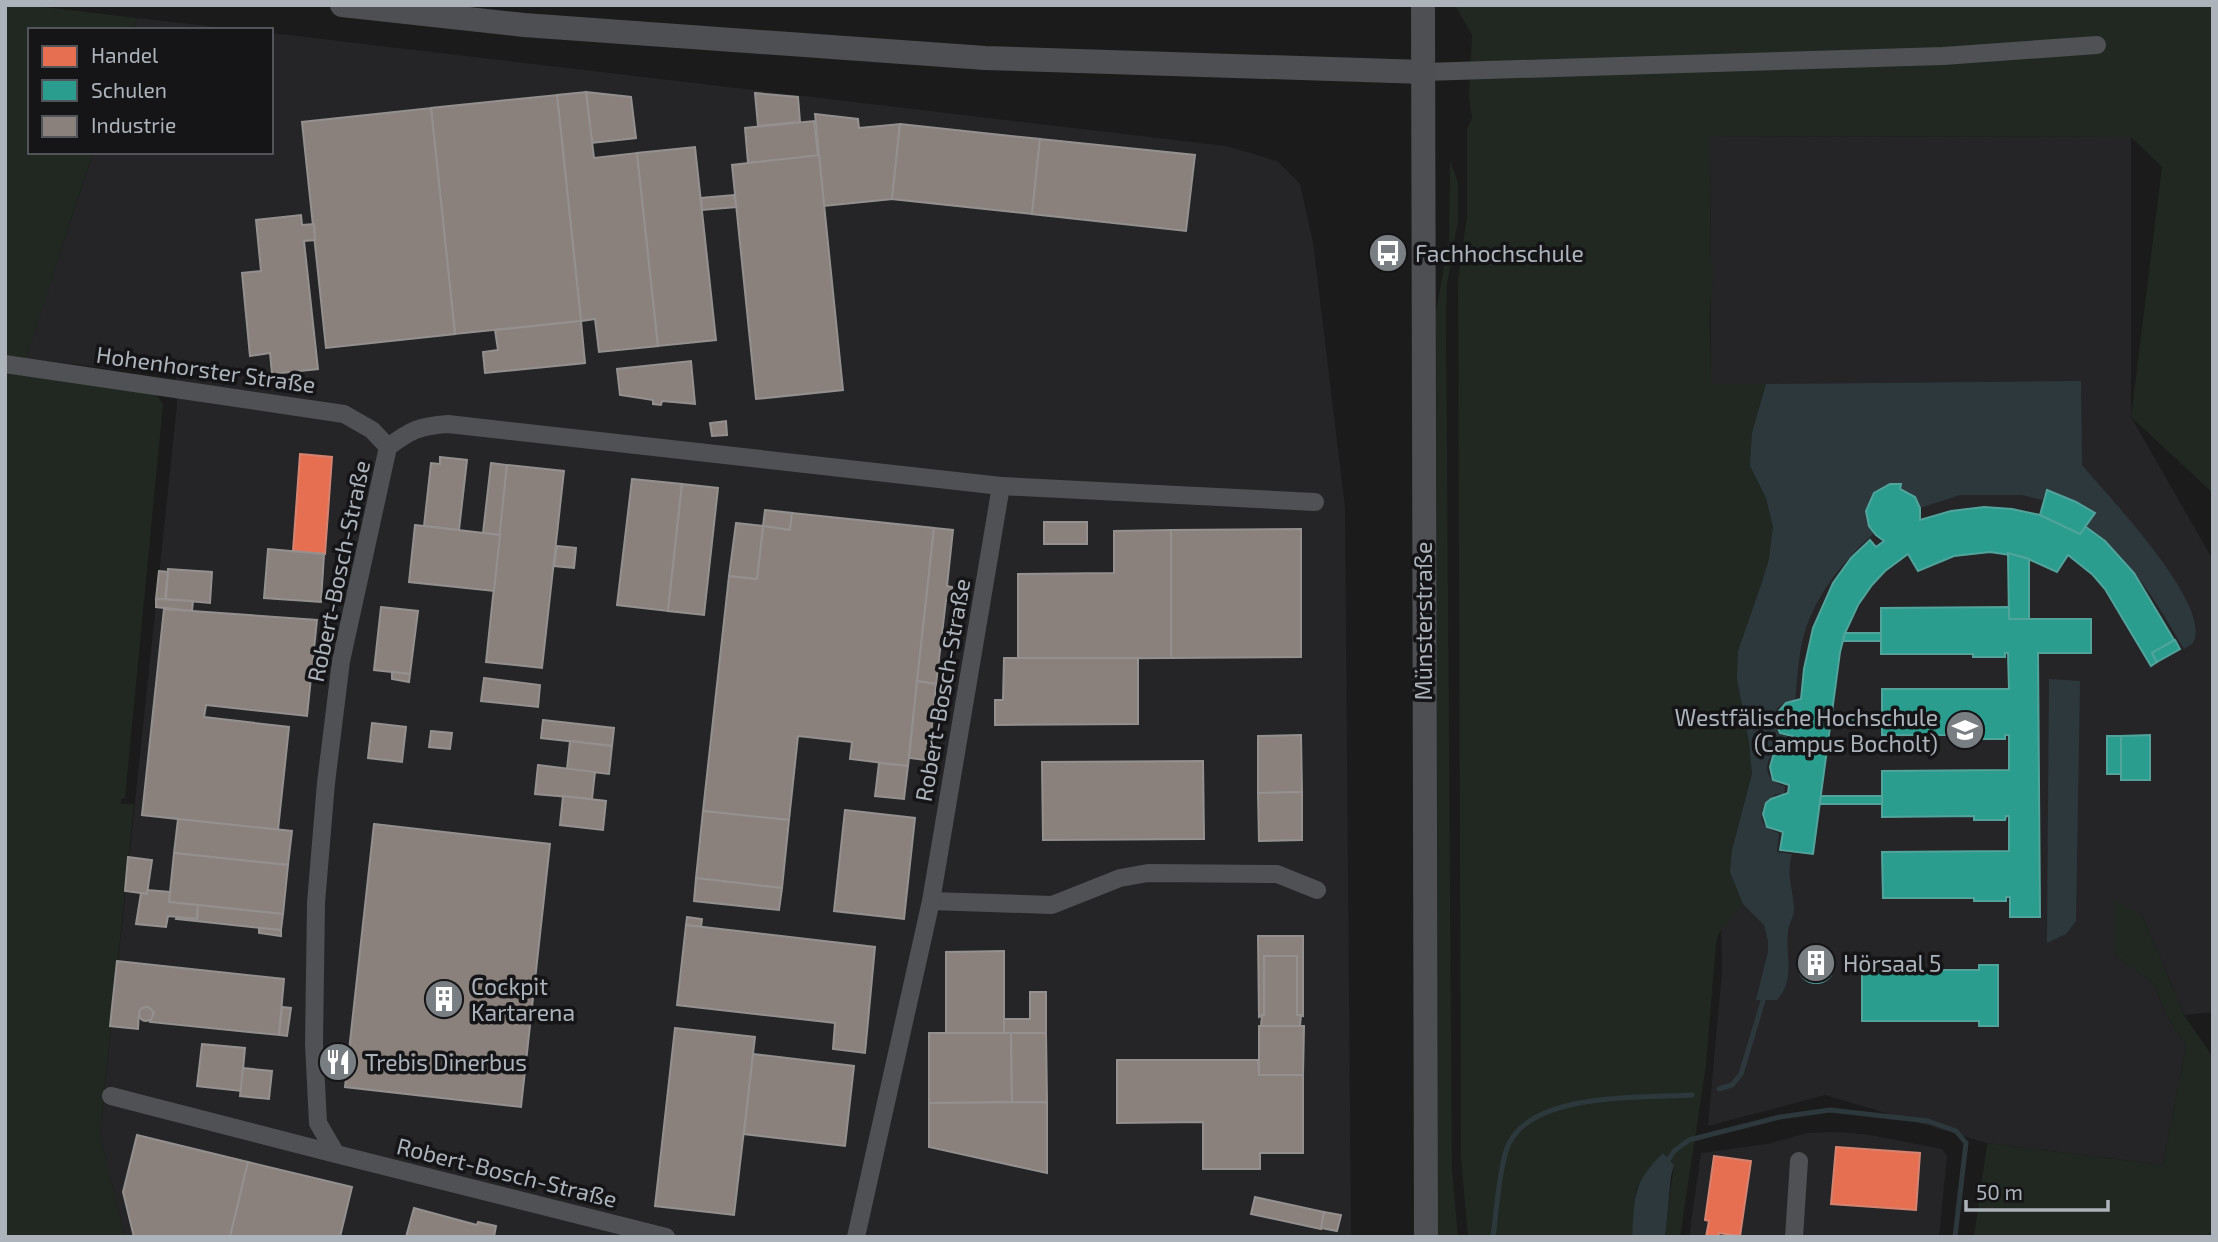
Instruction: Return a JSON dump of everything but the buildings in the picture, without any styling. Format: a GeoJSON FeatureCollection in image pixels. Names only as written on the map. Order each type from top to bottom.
{"type":"FeatureCollection","features":[{"type":"Feature","properties":{"kind":"main road"},"geometry":{"type":"LineString","coordinates":[[342,5],[524,25],[985,58],[1424,72]]}},
{"type":"Feature","properties":{"kind":"main road","name":"Münsterstraße"},"geometry":{"type":"LineString","coordinates":[[1423,5],[1426,1237]]}},
{"type":"Feature","properties":{"kind":"street"},"geometry":{"type":"LineString","coordinates":[[1424,72],[1943,56],[2097,46]]}},
{"type":"Feature","properties":{"kind":"street","name":"Hohenhorster Straße"},"geometry":{"type":"LineString","coordinates":[[5,365],[344,414],[372,430],[388,447]]}},
{"type":"Feature","properties":{"kind":"street","name":"Robert-Bosch-Straße"},"geometry":{"type":"LineString","coordinates":[[337,1154],[318,1123],[314,1044],[316,903],[326,783],[341,661],[388,447],[406,434],[423,426],[448,424],[1001,486],[1315,502]]}},
{"type":"Feature","properties":{"kind":"street","name":"Robert-Bosch-Straße"},"geometry":{"type":"LineString","coordinates":[[856,1237],[930,901],[1001,486]]}},
{"type":"Feature","properties":{"kind":"street"},"geometry":{"type":"LineString","coordinates":[[930,901],[1052,905],[1120,878],[1148,873],[1277,874],[1317,890]]}},
{"type":"Feature","properties":{"kind":"street","name":"Robert-Bosch-Straße"},"geometry":{"type":"LineString","coordinates":[[111,1096],[666,1237]]}},
{"type":"Feature","properties":{"kind":"street"},"geometry":{"type":"LineString","coordinates":[[1794,1237],[1799,1161]]}},
{"type":"Feature","properties":{"kind":"shaded area"},"geometry":{"type":"Polygon","coordinates":[[[5,5],[28,5],[137,18],[134,28],[28,28],[28,154],[92,154],[26,358],[5,355],[5,5]]]}},
{"type":"Feature","properties":{"kind":"shaded area"},"geometry":{"type":"Polygon","coordinates":[[[1455,5],[2213,5],[2213,493],[2131,417],[2162,167],[2131,137],[1710,136],[1710,256],[1713,274],[1710,306],[1711,384],[1766,384],[1752,433],[1750,466],[1766,498],[1773,527],[1769,559],[1738,651],[1737,679],[1749,741],[1752,774],[1732,850],[1730,872],[1743,904],[1719,933],[1716,943],[1706,1065],[1680,1237],[1664,1237],[1674,1165],[1663,1153],[1636,1189],[1632,1237],[1468,1237],[1461,1158],[1458,281],[1467,216],[1467,129],[1472,118],[1469,96],[1472,35],[1455,5]]]}},
{"type":"Feature","properties":{"kind":"shaded area"},"geometry":{"type":"Polygon","coordinates":[[[137,18],[225,28],[134,28],[137,18]]]}},
{"type":"Feature","properties":{"kind":"shaded area"},"geometry":{"type":"Polygon","coordinates":[[[273,33],[1226,146],[1277,161],[1300,184],[1313,242],[1345,507],[1351,1237],[125,1237],[100,1134],[177,405],[176,377],[26,358],[92,154],[273,154],[273,33]]]}},
{"type":"Feature","properties":{"kind":"shaded area","name":"Westfälische Hochschule (Campus Bocholt)"},"geometry":{"type":"Polygon","coordinates":[[[1710,136],[2131,137],[2131,417],[2213,560],[2213,1012],[2184,1015],[2143,917],[2114,954],[2154,984],[2167,1016],[2186,1046],[2163,1165],[1987,1143],[1825,1095],[1708,1126],[1722,971],[1711,385],[1710,136]]]}},
{"type":"Feature","properties":{"kind":"shaded area"},"geometry":{"type":"Polygon","coordinates":[[[1450,160],[1458,183],[1458,220],[1447,285],[1446,317],[1452,1169],[1458,1237],[1438,1237],[1436,311],[1449,240],[1450,160]]]}},
{"type":"Feature","properties":{"kind":"shaded area"},"geometry":{"type":"Polygon","coordinates":[[[5,370],[153,390],[163,404],[125,798],[121,799],[121,804],[134,804],[100,1134],[125,1237],[5,1237],[5,370]]]}},
{"type":"Feature","properties":{"kind":"shaded area"},"geometry":{"type":"Polygon","coordinates":[[[2081,381],[2082,465],[2132,523],[2170,573],[2194,620],[2194,642],[2184,649],[2153,598],[2130,567],[2086,527],[2095,513],[2076,502],[2047,490],[2042,500],[2022,495],[1960,495],[1920,508],[1911,493],[1900,489],[1901,484],[1882,488],[1875,493],[1867,515],[1874,533],[1840,569],[1821,596],[1802,642],[1795,702],[1782,705],[1776,712],[1775,722],[1780,734],[1791,737],[1790,748],[1774,753],[1767,765],[1767,771],[1776,783],[1785,786],[1784,795],[1776,794],[1770,799],[1761,816],[1765,826],[1779,833],[1777,852],[1792,854],[1790,875],[1794,909],[1788,931],[1788,976],[1783,992],[1777,1000],[1756,1000],[1768,952],[1768,941],[1764,925],[1743,904],[1730,872],[1732,850],[1752,774],[1749,741],[1737,679],[1738,651],[1769,559],[1773,527],[1766,498],[1750,466],[1752,433],[1766,384],[2081,381]]]}},
{"type":"Feature","properties":{"kind":"shaded area"},"geometry":{"type":"Polygon","coordinates":[[[2049,679],[2080,681],[2076,921],[2066,934],[2047,943],[2049,679]]]}},
{"type":"Feature","properties":{"kind":"shaded area"},"geometry":{"type":"Polygon","coordinates":[[[2114,899],[2143,917],[2184,1015],[2213,1057],[2213,1237],[1974,1237],[1987,1143],[2163,1165],[2186,1046],[2167,1016],[2154,984],[2114,954],[2114,899]]]}},
{"type":"Feature","properties":{"kind":"shaded area"},"geometry":{"type":"Polygon","coordinates":[[[1839,1132],[1942,1149],[1947,1156],[1939,1237],[1689,1237],[1701,1153],[1767,1144],[1807,1133],[1839,1132]]]}},
{"type":"Feature","properties":{"kind":"shaded area"},"geometry":{"type":"Polygon","coordinates":[[[1663,1153],[1674,1165],[1665,1237],[1632,1237],[1640,1182],[1663,1153]]]}},
{"type":"Feature","properties":{"kind":"waterway"},"geometry":{"type":"LineString","coordinates":[[1719,1089],[1732,1085],[1741,1074],[1763,1001]]}},
{"type":"Feature","properties":{"kind":"waterway"},"geometry":{"type":"LineString","coordinates":[[1493,1237],[1499,1183],[1506,1151],[1517,1131],[1536,1117],[1587,1102],[1692,1095]]}},
{"type":"Feature","properties":{"kind":"waterway"},"geometry":{"type":"LineString","coordinates":[[1669,1159],[1674,1151],[1689,1140],[1780,1117],[1830,1110],[1928,1121],[1956,1131],[1966,1143],[1955,1237]]}},
{"type":"Feature","properties":{"kind":"place","name":"Fachhochschule"},"geometry":{"type":"Point","coordinates":[1388,253]}},
{"type":"Feature","properties":{"kind":"place","name":"Westfälische Hochschule (Campus Bocholt)"},"geometry":{"type":"Point","coordinates":[1965,730]}},
{"type":"Feature","properties":{"kind":"place","name":"Hörsaal 5"},"geometry":{"type":"Point","coordinates":[1816,963]}},
{"type":"Feature","properties":{"kind":"place","name":"Cockpit Kartarena"},"geometry":{"type":"Point","coordinates":[444,999]}},
{"type":"Feature","properties":{"kind":"place","name":"Trebis Dinerbus"},"geometry":{"type":"Point","coordinates":[338,1062]}}]}
